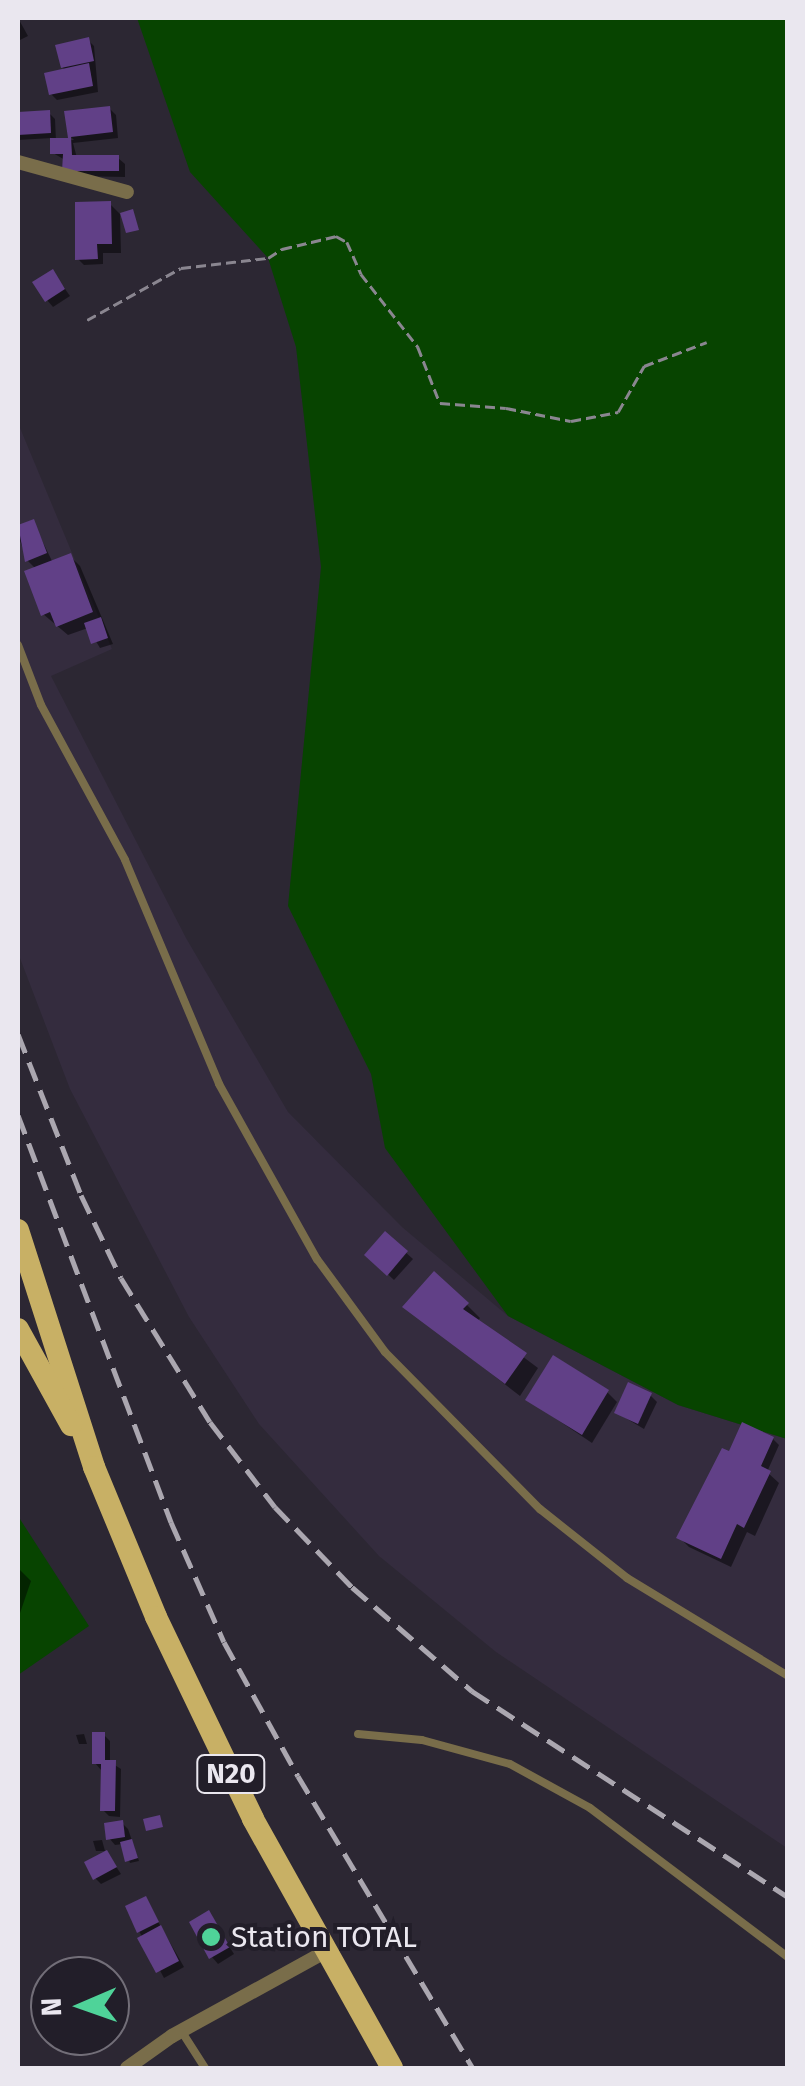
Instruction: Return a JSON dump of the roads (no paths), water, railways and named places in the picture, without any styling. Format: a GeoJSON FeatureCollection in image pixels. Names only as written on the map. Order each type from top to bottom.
{"type":"FeatureCollection","features":[{"type":"Feature","properties":{"kind":"main road","name":"N20"},"geometry":{"type":"LineString","coordinates":[[20,1245],[94,1468]]}},
{"type":"Feature","properties":{"kind":"main road","name":"N20"},"geometry":{"type":"LineString","coordinates":[[18,1329],[94,1468],[190,1688],[324,1952],[392,2068]]}},
{"type":"Feature","properties":{"kind":"street"},"geometry":{"type":"LineString","coordinates":[[18,162],[126,192]]}},
{"type":"Feature","properties":{"kind":"street"},"geometry":{"type":"LineString","coordinates":[[127,2068],[182,2032],[324,1952]]}},
{"type":"Feature","properties":{"kind":"lane"},"geometry":{"type":"LineString","coordinates":[[18,645],[42,705],[125,860],[219,1084],[317,1259],[385,1352],[540,1509],[627,1578],[788,1676]]}},
{"type":"Feature","properties":{"kind":"lane"},"geometry":{"type":"LineString","coordinates":[[358,1734],[422,1740],[510,1764],[590,1808],[788,1957]]}},
{"type":"Feature","properties":{"kind":"lane"},"geometry":{"type":"LineString","coordinates":[[182,2032],[204,2068]]}},
{"type":"Feature","properties":{"kind":"railway"},"geometry":{"type":"LineString","coordinates":[[18,1034],[81,1195],[121,1278],[210,1422],[275,1507],[352,1587],[472,1691],[788,1897]]}},
{"type":"Feature","properties":{"kind":"railway"},"geometry":{"type":"LineString","coordinates":[[18,1115],[171,1522],[224,1642],[298,1776],[473,2068]]}},
{"type":"Feature","properties":{"kind":"place","name":"Station TOTAL"},"geometry":{"type":"Point","coordinates":[211,1937]}}]}
